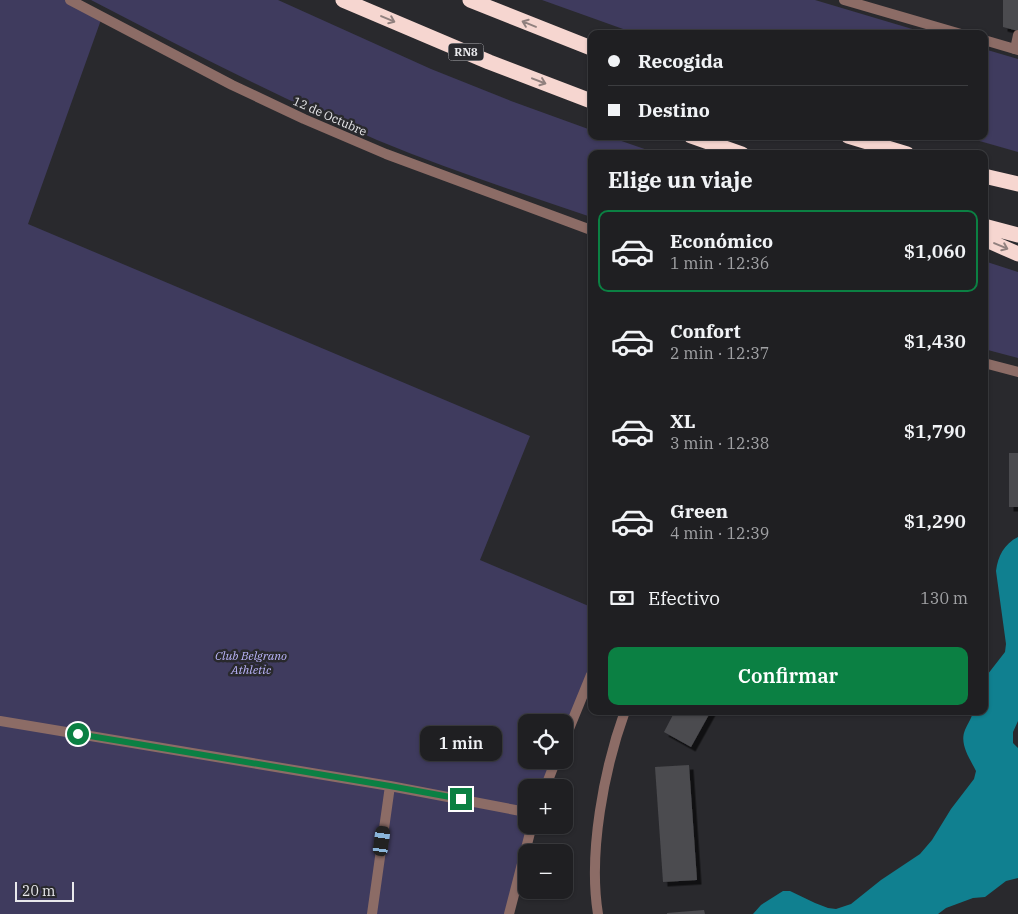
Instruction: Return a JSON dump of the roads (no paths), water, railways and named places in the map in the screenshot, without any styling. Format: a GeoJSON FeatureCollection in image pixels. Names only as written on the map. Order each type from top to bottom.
{"type":"FeatureCollection","features":[{"type":"Feature","properties":{"kind":"highway","name":"RN8"},"geometry":{"type":"LineString","coordinates":[[343,0],[489,62],[588,100]]}},
{"type":"Feature","properties":{"kind":"highway"},"geometry":{"type":"LineString","coordinates":[[470,0],[588,47]]}},
{"type":"Feature","properties":{"kind":"highway"},"geometry":{"type":"LineString","coordinates":[[702,140],[731,150]]}},
{"type":"Feature","properties":{"kind":"highway"},"geometry":{"type":"LineString","coordinates":[[861,140],[894,150]]}},
{"type":"Feature","properties":{"kind":"highway"},"geometry":{"type":"LineString","coordinates":[[988,174],[1018,178]]}},
{"type":"Feature","properties":{"kind":"highway"},"geometry":{"type":"LineString","coordinates":[[988,175],[1018,184]]}},
{"type":"Feature","properties":{"kind":"highway"},"geometry":{"type":"LineString","coordinates":[[988,227],[1018,236]]}},
{"type":"Feature","properties":{"kind":"highway"},"geometry":{"type":"LineString","coordinates":[[988,241],[1018,254]]}},
{"type":"Feature","properties":{"kind":"street","name":"12 de Octubre"},"geometry":{"type":"LineString","coordinates":[[70,0],[232,85],[313,122],[386,154],[588,229]]}},
{"type":"Feature","properties":{"kind":"street"},"geometry":{"type":"LineString","coordinates":[[844,0],[946,30]]}},
{"type":"Feature","properties":{"kind":"street"},"geometry":{"type":"LineString","coordinates":[[988,41],[1017,50],[1018,35]]}},
{"type":"Feature","properties":{"kind":"street"},"geometry":{"type":"LineString","coordinates":[[988,364],[1018,372]]}},
{"type":"Feature","properties":{"kind":"street"},"geometry":{"type":"LineString","coordinates":[[573,719],[588,682]]}},
{"type":"Feature","properties":{"kind":"street"},"geometry":{"type":"LineString","coordinates":[[598,914],[595,866],[599,822],[605,786],[617,734],[624,715]]}},
{"type":"Feature","properties":{"kind":"street"},"geometry":{"type":"LineString","coordinates":[[0,721],[390,786],[518,810]]}},
{"type":"Feature","properties":{"kind":"street"},"geometry":{"type":"LineString","coordinates":[[372,914],[390,786]]}},
{"type":"Feature","properties":{"kind":"street"},"geometry":{"type":"LineString","coordinates":[[509,914],[530,834]]}},
{"type":"Feature","properties":{"kind":"water"},"geometry":{"type":"Polygon","coordinates":[[[1018,537],[1018,721],[1013,732],[1013,743],[1018,748],[1018,878],[1006,881],[985,897],[973,898],[946,908],[938,914],[753,914],[761,905],[783,891],[790,891],[828,908],[836,909],[851,904],[881,880],[920,854],[932,840],[951,809],[974,779],[976,771],[963,741],[965,730],[972,715],[988,715],[988,674],[1005,652],[1006,644],[996,571],[1002,551],[1018,537]]]}},
{"type":"Feature","properties":{"kind":"park label","name":"Club Belgrano Athletic"},"geometry":{"type":"Point","coordinates":[251,662]}}]}
